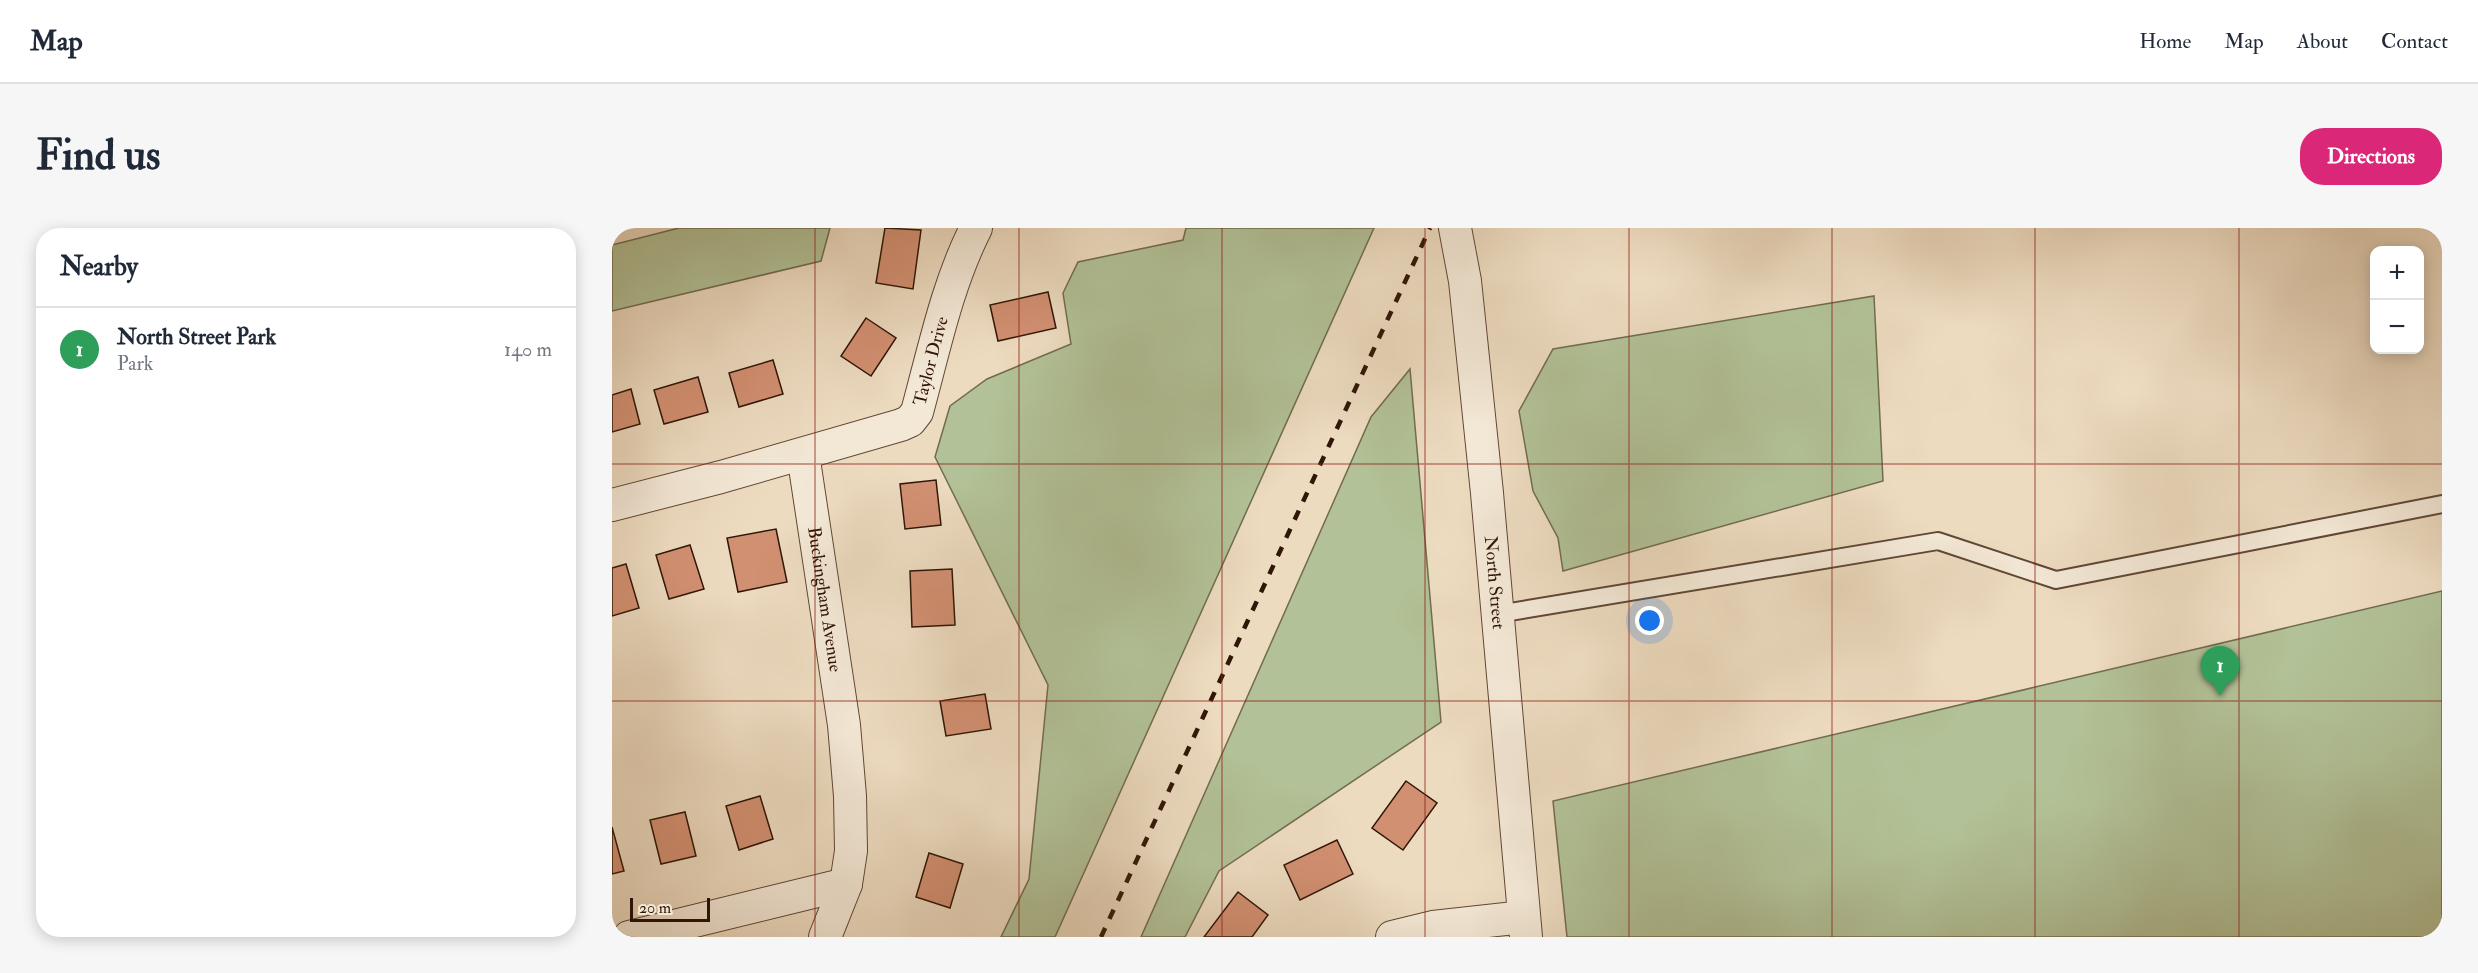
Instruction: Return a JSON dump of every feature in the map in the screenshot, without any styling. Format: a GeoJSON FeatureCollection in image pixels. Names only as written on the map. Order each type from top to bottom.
{"type":"FeatureCollection","features":[{"type":"Feature","properties":{"kind":"street","name":"Taylor Drive"},"geometry":{"type":"LineString","coordinates":[[803,454],[901,425],[910,421],[917,412],[943,316],[967,246],[976,228]]}},
{"type":"Feature","properties":{"kind":"street","name":"North Street"},"geometry":{"type":"LineString","coordinates":[[1455,228],[1465,281],[1498,614],[1525,927]]}},
{"type":"Feature","properties":{"kind":"street"},"geometry":{"type":"LineString","coordinates":[[612,505],[803,454]]}},
{"type":"Feature","properties":{"kind":"street","name":"Buckingham Avenue"},"geometry":{"type":"LineString","coordinates":[[803,454],[844,724],[850,796],[851,851],[846,885],[825,937]]}},
{"type":"Feature","properties":{"kind":"street"},"geometry":{"type":"LineString","coordinates":[[629,937],[846,885]]}},
{"type":"Feature","properties":{"kind":"street"},"geometry":{"type":"LineString","coordinates":[[1392,937],[1433,927],[1525,927]]}},
{"type":"Feature","properties":{"kind":"lane"},"geometry":{"type":"LineString","coordinates":[[1498,614],[1938,541],[2056,580],[2442,504]]}},
{"type":"Feature","properties":{"kind":"green space"},"geometry":{"type":"Polygon","coordinates":[[[679,228],[830,228],[821,261],[612,311],[612,245],[679,228]]]}},
{"type":"Feature","properties":{"kind":"green space"},"geometry":{"type":"Polygon","coordinates":[[[1186,228],[1374,228],[1055,937],[1001,937],[1029,879],[1048,685],[935,457],[950,406],[987,379],[1071,344],[1063,293],[1078,262],[1183,240],[1186,228]]]}},
{"type":"Feature","properties":{"kind":"green space"},"geometry":{"type":"Polygon","coordinates":[[[1874,296],[1883,481],[1563,571],[1558,538],[1533,491],[1519,411],[1553,349],[1874,296]]]}},
{"type":"Feature","properties":{"kind":"green space"},"geometry":{"type":"Polygon","coordinates":[[[1410,369],[1441,722],[1219,871],[1185,937],[1141,937],[1371,417],[1410,369]]]}},
{"type":"Feature","properties":{"kind":"green space"},"geometry":{"type":"Polygon","coordinates":[[[2442,591],[2442,937],[1567,937],[1553,801],[2442,591]]]}},
{"type":"Feature","properties":{"kind":"building"},"geometry":{"type":"Polygon","coordinates":[[[885,228],[921,230],[913,289],[876,283],[885,228]]]}},
{"type":"Feature","properties":{"kind":"building"},"geometry":{"type":"Polygon","coordinates":[[[1048,292],[1056,328],[998,341],[990,305],[1048,292]]]}},
{"type":"Feature","properties":{"kind":"building"},"geometry":{"type":"Polygon","coordinates":[[[866,318],[896,338],[871,376],[841,356],[866,318]]]}},
{"type":"Feature","properties":{"kind":"building"},"geometry":{"type":"Polygon","coordinates":[[[773,360],[783,394],[739,407],[729,373],[773,360]]]}},
{"type":"Feature","properties":{"kind":"building"},"geometry":{"type":"Polygon","coordinates":[[[698,377],[708,412],[664,424],[654,390],[698,377]]]}},
{"type":"Feature","properties":{"kind":"building"},"geometry":{"type":"Polygon","coordinates":[[[631,389],[640,424],[612,432],[612,395],[631,389]]]}},
{"type":"Feature","properties":{"kind":"building"},"geometry":{"type":"Polygon","coordinates":[[[936,480],[941,525],[905,529],[900,484],[936,480]]]}},
{"type":"Feature","properties":{"kind":"building"},"geometry":{"type":"Polygon","coordinates":[[[776,529],[787,582],[738,592],[727,538],[776,529]]]}},
{"type":"Feature","properties":{"kind":"building"},"geometry":{"type":"Polygon","coordinates":[[[690,545],[704,589],[669,599],[656,555],[690,545]]]}},
{"type":"Feature","properties":{"kind":"building"},"geometry":{"type":"Polygon","coordinates":[[[626,564],[639,608],[612,616],[612,568],[626,564]]]}},
{"type":"Feature","properties":{"kind":"building"},"geometry":{"type":"Polygon","coordinates":[[[952,569],[955,625],[912,627],[910,571],[952,569]]]}},
{"type":"Feature","properties":{"kind":"building"},"geometry":{"type":"Polygon","coordinates":[[[985,694],[991,729],[946,736],[940,701],[985,694]]]}},
{"type":"Feature","properties":{"kind":"building"},"geometry":{"type":"Polygon","coordinates":[[[1406,781],[1437,803],[1403,850],[1372,828],[1406,781]]]}},
{"type":"Feature","properties":{"kind":"building"},"geometry":{"type":"Polygon","coordinates":[[[760,796],[773,839],[739,850],[726,806],[760,796]]]}},
{"type":"Feature","properties":{"kind":"building"},"geometry":{"type":"Polygon","coordinates":[[[685,812],[696,856],[661,864],[650,820],[685,812]]]}},
{"type":"Feature","properties":{"kind":"building"},"geometry":{"type":"Polygon","coordinates":[[[612,827],[624,871],[612,874],[612,827]]]}},
{"type":"Feature","properties":{"kind":"building"},"geometry":{"type":"Polygon","coordinates":[[[1337,840],[1353,874],[1300,900],[1284,865],[1337,840]]]}},
{"type":"Feature","properties":{"kind":"building"},"geometry":{"type":"Polygon","coordinates":[[[929,853],[963,864],[950,908],[916,897],[929,853]]]}},
{"type":"Feature","properties":{"kind":"building"},"geometry":{"type":"Polygon","coordinates":[[[1238,892],[1268,915],[1252,937],[1204,937],[1238,892]]]}},
{"type":"Feature","properties":{"kind":"railway"},"geometry":{"type":"LineString","coordinates":[[1101,937],[1430,228]]}},
{"type":"Feature","properties":{"kind":"place","name":"North Street Park"},"geometry":{"type":"Point","coordinates":[2220,696]}}]}
